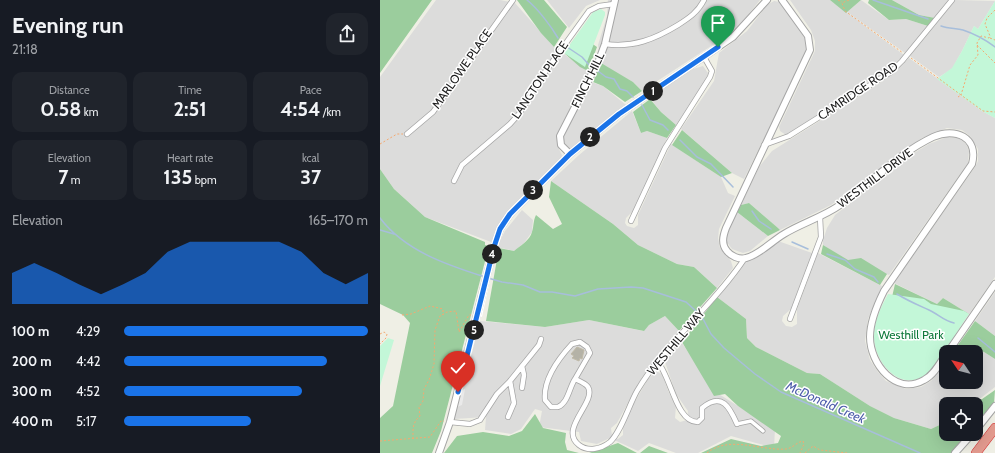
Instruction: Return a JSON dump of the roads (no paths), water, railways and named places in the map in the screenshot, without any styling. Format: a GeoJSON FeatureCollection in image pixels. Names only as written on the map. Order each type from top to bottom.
{"type":"FeatureCollection","features":[{"type":"Feature","properties":{"kind":"highway"},"geometry":{"type":"LineString","coordinates":[[976,453],[995,428]]}},
{"type":"Feature","properties":{"kind":"street","name":"MARLOWE PLACE"},"geometry":{"type":"LineString","coordinates":[[407,134],[433,112],[513,0]]}},
{"type":"Feature","properties":{"kind":"street"},"geometry":{"type":"LineString","coordinates":[[605,44],[635,44],[653,39],[692,15],[704,0]]}},
{"type":"Feature","properties":{"kind":"street"},"geometry":{"type":"LineString","coordinates":[[439,453],[450,422],[478,316],[494,247],[500,229],[510,214],[570,154],[619,114],[704,57],[738,32],[767,0]]}},
{"type":"Feature","properties":{"kind":"street"},"geometry":{"type":"LineString","coordinates":[[744,258],[732,256],[726,250],[722,239],[764,145],[810,50],[808,36],[782,0]]}},
{"type":"Feature","properties":{"kind":"street","name":"CAMRIDGE ROAD"},"geometry":{"type":"LineString","coordinates":[[764,145],[789,136],[891,72],[902,61],[952,0]]}},
{"type":"Feature","properties":{"kind":"street","name":"FINCH HILL"},"geometry":{"type":"LineString","coordinates":[[570,154],[561,145],[560,136],[599,60],[605,44],[614,2]]}},
{"type":"Feature","properties":{"kind":"street","name":"LANGTON PLACE"},"geometry":{"type":"LineString","coordinates":[[454,181],[462,165],[510,124],[519,114],[545,72],[589,11],[593,8],[614,2]]}},
{"type":"Feature","properties":{"kind":"street"},"geometry":{"type":"LineString","coordinates":[[631,221],[665,148],[710,77],[712,71],[704,57]]}},
{"type":"Feature","properties":{"kind":"street","name":"WESTHILL DRIVE"},"geometry":{"type":"LineString","coordinates":[[744,258],[753,255],[785,233],[820,217],[842,203],[907,153],[932,138],[951,132],[960,134],[968,140],[974,151],[972,164],[884,291],[876,310],[870,332],[871,348],[878,364],[889,377],[901,383],[915,384],[926,379],[939,363]]}},
{"type":"Feature","properties":{"kind":"street"},"geometry":{"type":"LineString","coordinates":[[790,319],[821,237],[820,217]]}},
{"type":"Feature","properties":{"kind":"street","name":"WESTHILL WAY"},"geometry":{"type":"LineString","coordinates":[[575,379],[586,385],[589,393],[573,430],[575,441],[580,446],[587,449],[599,448],[609,442],[617,432],[638,389],[657,361],[730,279],[744,258]]}},
{"type":"Feature","properties":{"kind":"street"},"geometry":{"type":"LineString","coordinates":[[953,345],[995,284]]}},
{"type":"Feature","properties":{"kind":"street"},"geometry":{"type":"LineString","coordinates":[[450,422],[463,425],[475,423],[487,411],[500,390],[510,381],[540,345],[541,339]]}},
{"type":"Feature","properties":{"kind":"street"},"geometry":{"type":"LineString","coordinates":[[580,342],[587,346],[589,356],[575,379],[564,404],[556,408],[547,404],[545,397],[552,372],[572,344],[580,342]]}},
{"type":"Feature","properties":{"kind":"street"},"geometry":{"type":"LineString","coordinates":[[657,361],[664,370],[682,414],[688,420],[698,422],[702,418],[702,408],[718,401],[724,402],[728,406],[737,424],[751,421],[763,431]]}},
{"type":"Feature","properties":{"kind":"street"},"geometry":{"type":"LineString","coordinates":[[522,366],[524,375],[522,388]]}},
{"type":"Feature","properties":{"kind":"street"},"geometry":{"type":"LineString","coordinates":[[508,417],[514,403],[510,381]]}},
{"type":"Feature","properties":{"kind":"street"},"geometry":{"type":"LineString","coordinates":[[983,421],[995,406]]}},
{"type":"Feature","properties":{"kind":"street"},"geometry":{"type":"LineString","coordinates":[[955,453],[966,441]]}},
{"type":"Feature","properties":{"kind":"waterway"},"geometry":{"type":"LineString","coordinates":[[527,0],[536,8],[558,38]]}},
{"type":"Feature","properties":{"kind":"waterway"},"geometry":{"type":"LineString","coordinates":[[873,0],[928,19]]}},
{"type":"Feature","properties":{"kind":"waterway"},"geometry":{"type":"LineString","coordinates":[[941,26],[960,29],[980,37],[995,47]]}},
{"type":"Feature","properties":{"kind":"waterway"},"geometry":{"type":"LineString","coordinates":[[567,47],[582,57],[590,66]]}},
{"type":"Feature","properties":{"kind":"waterway"},"geometry":{"type":"LineString","coordinates":[[598,71],[606,77],[614,79],[620,89],[627,91],[633,97]]}},
{"type":"Feature","properties":{"kind":"waterway"},"geometry":{"type":"LineString","coordinates":[[642,105],[650,120],[663,125],[668,130]]}},
{"type":"Feature","properties":{"kind":"waterway"},"geometry":{"type":"LineString","coordinates":[[680,140],[697,157],[711,164],[733,187]]}},
{"type":"Feature","properties":{"kind":"waterway"},"geometry":{"type":"LineString","coordinates":[[752,211],[759,221],[771,229]]}},
{"type":"Feature","properties":{"kind":"waterway","name":"McDonald Creek"},"geometry":{"type":"LineString","coordinates":[[380,218],[390,230],[414,248],[442,262],[485,277]]}},
{"type":"Feature","properties":{"kind":"waterway","name":"McDonald Creek"},"geometry":{"type":"LineString","coordinates":[[380,230],[394,234]]}},
{"type":"Feature","properties":{"kind":"waterway"},"geometry":{"type":"LineString","coordinates":[[792,242],[808,249]]}},
{"type":"Feature","properties":{"kind":"waterway"},"geometry":{"type":"LineString","coordinates":[[827,254],[845,260],[855,269],[874,277],[878,282]]}},
{"type":"Feature","properties":{"kind":"waterway","name":"McDonald Creek"},"geometry":{"type":"LineString","coordinates":[[488,278],[523,285],[540,292],[552,292],[575,296],[598,289],[631,287],[643,288],[686,302],[697,312]]}},
{"type":"Feature","properties":{"kind":"waterway"},"geometry":{"type":"LineString","coordinates":[[897,294],[947,321],[954,323]]}},
{"type":"Feature","properties":{"kind":"waterway","name":"McDonald Creek"},"geometry":{"type":"LineString","coordinates":[[702,317],[711,334],[724,348],[755,374],[781,392],[920,453]]}},
{"type":"Feature","properties":{"kind":"waterway"},"geometry":{"type":"LineString","coordinates":[[978,338],[995,352]]}},
{"type":"Feature","properties":{"kind":"park label","name":"Westhill Park"},"geometry":{"type":"Point","coordinates":[911,335]}}]}
